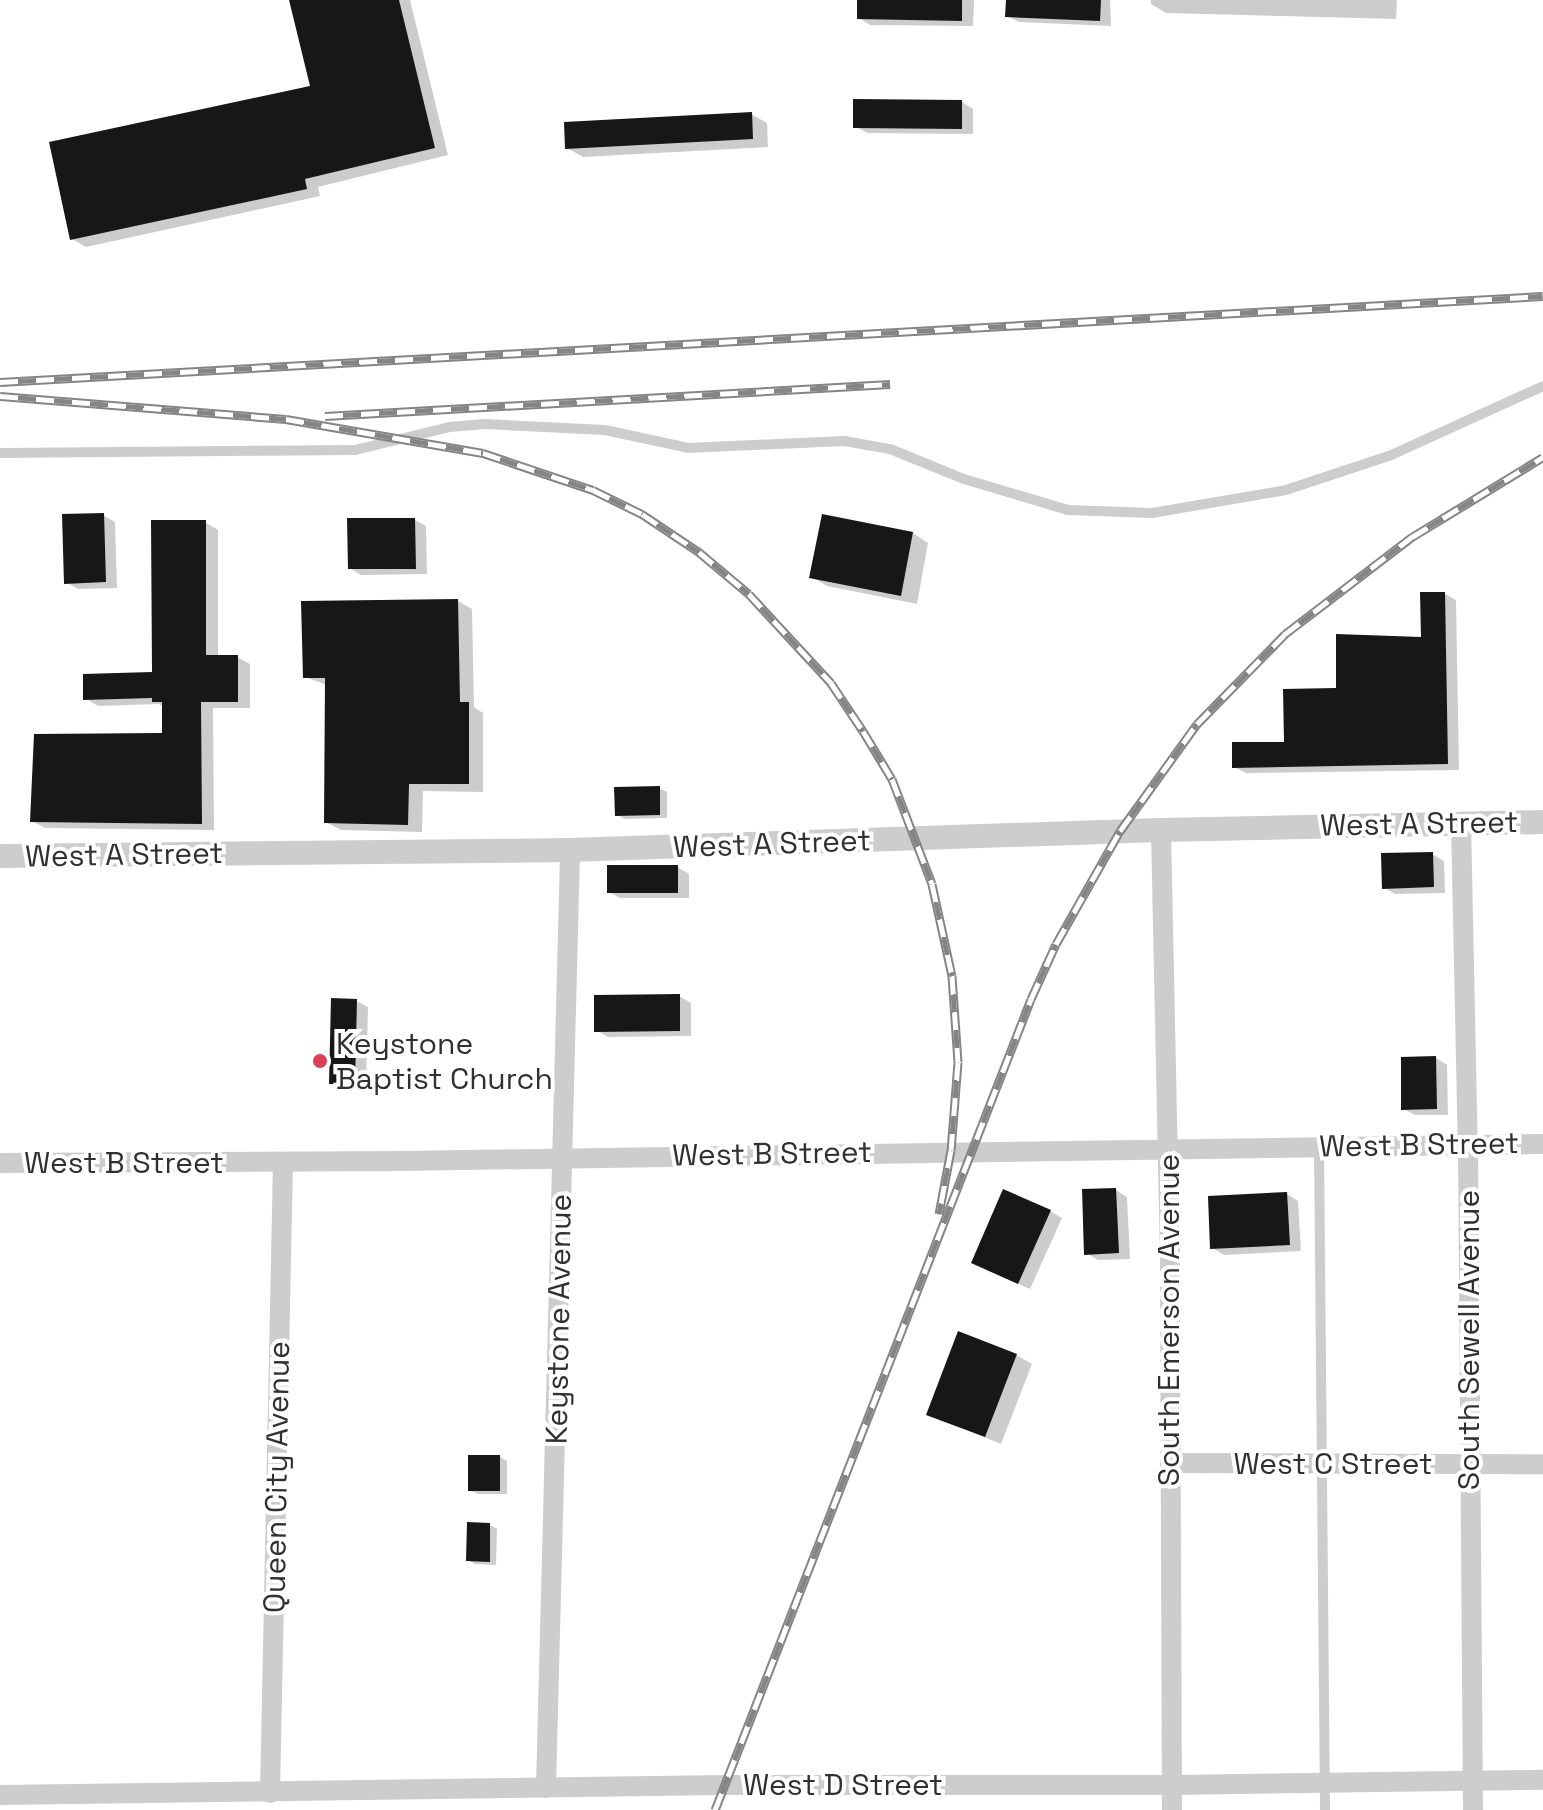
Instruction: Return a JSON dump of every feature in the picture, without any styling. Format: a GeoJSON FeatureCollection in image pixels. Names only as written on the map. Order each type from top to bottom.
{"type":"FeatureCollection","features":[{"type":"Feature","properties":{"kind":"street","name":"South Sewell Avenue"},"geometry":{"type":"LineString","coordinates":[[1461,822],[1468,1144],[1473,1810]]}},
{"type":"Feature","properties":{"kind":"street","name":"West A Street"},"geometry":{"type":"LineString","coordinates":[[0,856],[570,850],[1161,830],[1543,822]]}},
{"type":"Feature","properties":{"kind":"street","name":"South Emerson Avenue"},"geometry":{"type":"LineString","coordinates":[[1161,830],[1169,1148],[1172,1810]]}},
{"type":"Feature","properties":{"kind":"street","name":"Keystone Avenue"},"geometry":{"type":"LineString","coordinates":[[546,1788],[570,850]]}},
{"type":"Feature","properties":{"kind":"street","name":"West B Street"},"geometry":{"type":"LineString","coordinates":[[0,1163],[562,1159],[1543,1144]]}},
{"type":"Feature","properties":{"kind":"street","name":"Queen City Avenue"},"geometry":{"type":"LineString","coordinates":[[270,1793],[283,1162]]}},
{"type":"Feature","properties":{"kind":"street","name":"West C Street"},"geometry":{"type":"LineString","coordinates":[[1170,1463],[1543,1464]]}},
{"type":"Feature","properties":{"kind":"street","name":"West D Street"},"geometry":{"type":"LineString","coordinates":[[0,1795],[1543,1780]]}},
{"type":"Feature","properties":{"kind":"lane"},"geometry":{"type":"LineString","coordinates":[[0,453],[355,450],[450,427],[485,424],[605,430],[688,448],[844,441],[890,449],[964,479],[1068,510],[1152,513],[1286,490],[1345,471],[1389,456],[1543,386]]}},
{"type":"Feature","properties":{"kind":"lane"},"geometry":{"type":"LineString","coordinates":[[1319,1146],[1325,1810]]}},
{"type":"Feature","properties":{"kind":"building"},"geometry":{"type":"Polygon","coordinates":[[[289,0],[399,0],[435,148],[305,179],[307,189],[70,240],[49,142],[310,86],[289,0]]]}},
{"type":"Feature","properties":{"kind":"building"},"geometry":{"type":"Polygon","coordinates":[[[857,0],[962,0],[962,21],[857,19],[857,0]]]}},
{"type":"Feature","properties":{"kind":"building"},"geometry":{"type":"Polygon","coordinates":[[[1006,0],[1101,0],[1100,21],[1005,17],[1006,0]]]}},
{"type":"Feature","properties":{"kind":"building"},"geometry":{"type":"Polygon","coordinates":[[[853,99],[962,100],[962,129],[853,128],[853,99]]]}},
{"type":"Feature","properties":{"kind":"building"},"geometry":{"type":"Polygon","coordinates":[[[752,112],[753,139],[565,149],[564,122],[752,112]]]}},
{"type":"Feature","properties":{"kind":"building"},"geometry":{"type":"Polygon","coordinates":[[[104,513],[106,582],[64,584],[62,514],[104,513]]]}},
{"type":"Feature","properties":{"kind":"building"},"geometry":{"type":"Polygon","coordinates":[[[822,514],[913,532],[901,596],[809,578],[822,514]]]}},
{"type":"Feature","properties":{"kind":"building"},"geometry":{"type":"Polygon","coordinates":[[[347,518],[415,518],[416,569],[348,569],[347,518]]]}},
{"type":"Feature","properties":{"kind":"building"},"geometry":{"type":"Polygon","coordinates":[[[151,520],[206,520],[206,655],[238,655],[238,702],[201,702],[202,824],[30,822],[34,734],[162,733],[162,702],[152,702],[152,698],[83,700],[83,674],[152,672],[151,520]]]}},
{"type":"Feature","properties":{"kind":"building"},"geometry":{"type":"Polygon","coordinates":[[[1420,592],[1445,592],[1448,764],[1232,768],[1232,742],[1284,742],[1283,689],[1336,688],[1336,634],[1421,637],[1420,592]]]}},
{"type":"Feature","properties":{"kind":"building"},"geometry":{"type":"Polygon","coordinates":[[[458,599],[460,702],[469,702],[469,784],[409,784],[408,825],[324,823],[325,678],[303,678],[301,601],[458,599]]]}},
{"type":"Feature","properties":{"kind":"building"},"geometry":{"type":"Polygon","coordinates":[[[660,786],[660,815],[615,816],[614,787],[660,786]]]}},
{"type":"Feature","properties":{"kind":"building"},"geometry":{"type":"Polygon","coordinates":[[[1433,852],[1434,887],[1382,889],[1381,853],[1433,852]]]}},
{"type":"Feature","properties":{"kind":"building"},"geometry":{"type":"Polygon","coordinates":[[[607,865],[678,865],[678,893],[607,893],[607,865]]]}},
{"type":"Feature","properties":{"kind":"building"},"geometry":{"type":"Polygon","coordinates":[[[680,994],[680,1031],[594,1032],[594,995],[680,994]]]}},
{"type":"Feature","properties":{"kind":"building"},"geometry":{"type":"Polygon","coordinates":[[[331,998],[357,999],[355,1085],[329,1084],[331,998]]]}},
{"type":"Feature","properties":{"kind":"building"},"geometry":{"type":"Polygon","coordinates":[[[1436,1056],[1437,1109],[1401,1110],[1401,1057],[1436,1056]]]}},
{"type":"Feature","properties":{"kind":"building"},"geometry":{"type":"Polygon","coordinates":[[[1116,1188],[1119,1253],[1084,1255],[1082,1189],[1116,1188]]]}},
{"type":"Feature","properties":{"kind":"building"},"geometry":{"type":"Polygon","coordinates":[[[1003,1189],[1051,1210],[1018,1284],[971,1263],[1003,1189]]]}},
{"type":"Feature","properties":{"kind":"building"},"geometry":{"type":"Polygon","coordinates":[[[1287,1192],[1290,1245],[1210,1249],[1208,1196],[1287,1192]]]}},
{"type":"Feature","properties":{"kind":"building"},"geometry":{"type":"Polygon","coordinates":[[[958,1331],[1017,1354],[985,1437],[926,1415],[958,1331]]]}},
{"type":"Feature","properties":{"kind":"building"},"geometry":{"type":"Polygon","coordinates":[[[468,1455],[500,1455],[500,1491],[468,1491],[468,1455]]]}},
{"type":"Feature","properties":{"kind":"building"},"geometry":{"type":"Polygon","coordinates":[[[467,1522],[490,1523],[490,1562],[466,1561],[467,1522]]]}},
{"type":"Feature","properties":{"kind":"railway"},"geometry":{"type":"LineString","coordinates":[[0,382],[1543,296]]}},
{"type":"Feature","properties":{"kind":"railway"},"geometry":{"type":"LineString","coordinates":[[325,416],[890,384]]}},
{"type":"Feature","properties":{"kind":"railway"},"geometry":{"type":"LineString","coordinates":[[0,396],[286,419],[483,453],[593,490],[642,514],[699,552],[749,594],[831,683],[863,731],[892,779],[932,884],[952,976],[958,1062],[951,1150],[939,1214]]}},
{"type":"Feature","properties":{"kind":"railway"},"geometry":{"type":"LineString","coordinates":[[715,1810],[1031,999],[1056,944],[1120,831],[1197,724],[1285,634],[1412,537],[1543,457]]}},
{"type":"Feature","properties":{"kind":"place","name":"Keystone Baptist Church"},"geometry":{"type":"Point","coordinates":[320,1061]}}]}
